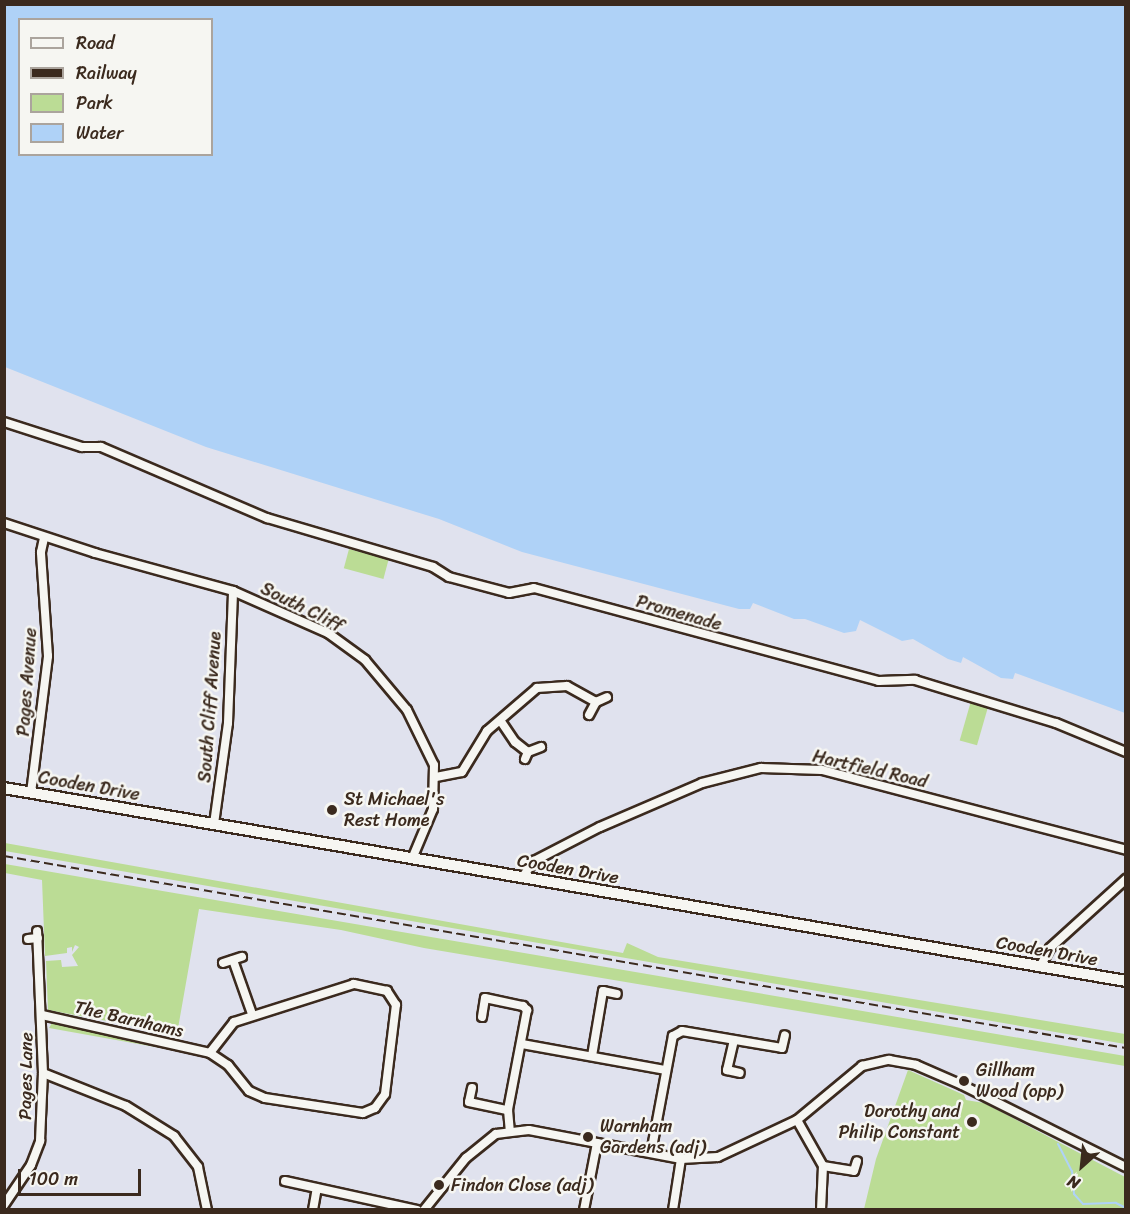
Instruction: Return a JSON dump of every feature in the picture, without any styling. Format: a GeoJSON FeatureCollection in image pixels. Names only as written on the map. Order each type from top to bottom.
{"type":"FeatureCollection","features":[{"type":"Feature","properties":{"kind":"main road","name":"Cooden Drive"},"geometry":{"type":"LineString","coordinates":[[4,788],[1125,981]]}},
{"type":"Feature","properties":{"kind":"street","name":"Promenade"},"geometry":{"type":"LineString","coordinates":[[4,422],[82,447],[101,447],[267,518],[434,567],[449,577],[509,593],[534,588],[879,681],[915,680],[1056,723],[1125,752]]}},
{"type":"Feature","properties":{"kind":"street","name":"South Cliff"},"geometry":{"type":"LineString","coordinates":[[4,523],[44,538],[233,591],[328,633],[379,672],[420,729],[436,777],[433,809],[412,859]]}},
{"type":"Feature","properties":{"kind":"street","name":"Pages Avenue"},"geometry":{"type":"LineString","coordinates":[[31,793],[48,656],[41,552],[44,538]]}},
{"type":"Feature","properties":{"kind":"street","name":"South Cliff Avenue"},"geometry":{"type":"LineString","coordinates":[[214,824],[228,723],[233,591]]}},
{"type":"Feature","properties":{"kind":"street"},"geometry":{"type":"LineString","coordinates":[[436,777],[462,772],[487,731],[501,723],[529,694],[552,685],[582,692],[596,702]]}},
{"type":"Feature","properties":{"kind":"street"},"geometry":{"type":"LineString","coordinates":[[589,715],[596,702],[607,697]]}},
{"type":"Feature","properties":{"kind":"street"},"geometry":{"type":"LineString","coordinates":[[501,723],[527,756],[541,747]]}},
{"type":"Feature","properties":{"kind":"street","name":"Hartfield Road"},"geometry":{"type":"LineString","coordinates":[[522,878],[534,861],[600,827],[702,783],[761,768],[822,770],[1125,850]]}},
{"type":"Feature","properties":{"kind":"street"},"geometry":{"type":"LineString","coordinates":[[1040,967],[1050,948],[1125,879]]}},
{"type":"Feature","properties":{"kind":"street","name":"Pages Lane"},"geometry":{"type":"LineString","coordinates":[[4,1204],[31,1165],[40,1141],[43,1073],[37,935],[28,939]]}},
{"type":"Feature","properties":{"kind":"street"},"geometry":{"type":"LineString","coordinates":[[223,963],[242,957]]}},
{"type":"Feature","properties":{"kind":"street"},"geometry":{"type":"LineString","coordinates":[[233,960],[252,1014]]}},
{"type":"Feature","properties":{"kind":"street","name":"The Barnhams"},"geometry":{"type":"LineString","coordinates":[[42,1015],[210,1053],[228,1065],[249,1091],[265,1098],[363,1113],[380,1102],[385,1094],[396,1005],[387,991],[354,984],[252,1014],[234,1022],[210,1053]]}},
{"type":"Feature","properties":{"kind":"street"},"geometry":{"type":"LineString","coordinates":[[592,1056],[603,991],[617,994]]}},
{"type":"Feature","properties":{"kind":"street"},"geometry":{"type":"LineString","coordinates":[[482,1017],[485,998],[523,1006],[527,1010],[508,1110],[510,1131]]}},
{"type":"Feature","properties":{"kind":"street"},"geometry":{"type":"LineString","coordinates":[[651,1153],[673,1036],[682,1031],[782,1048],[785,1035]]}},
{"type":"Feature","properties":{"kind":"street"},"geometry":{"type":"LineString","coordinates":[[734,1040],[727,1070],[740,1072]]}},
{"type":"Feature","properties":{"kind":"street"},"geometry":{"type":"LineString","coordinates":[[522,1044],[665,1070]]}},
{"type":"Feature","properties":{"kind":"street"},"geometry":{"type":"LineString","coordinates":[[424,1209],[484,1140],[510,1131],[597,1143],[681,1159],[718,1157],[796,1120],[850,1073],[875,1062],[903,1061],[963,1085],[1125,1167]]}},
{"type":"Feature","properties":{"kind":"street"},"geometry":{"type":"LineString","coordinates":[[43,1073],[126,1106],[174,1136],[198,1167],[207,1209]]}},
{"type":"Feature","properties":{"kind":"street"},"geometry":{"type":"LineString","coordinates":[[472,1089],[469,1102],[508,1110]]}},
{"type":"Feature","properties":{"kind":"street"},"geometry":{"type":"LineString","coordinates":[[796,1120],[823,1166],[821,1209]]}},
{"type":"Feature","properties":{"kind":"street"},"geometry":{"type":"LineString","coordinates":[[584,1209],[597,1143]]}},
{"type":"Feature","properties":{"kind":"street"},"geometry":{"type":"LineString","coordinates":[[672,1209],[681,1159]]}},
{"type":"Feature","properties":{"kind":"street"},"geometry":{"type":"LineString","coordinates":[[823,1166],[855,1171],[857,1161]]}},
{"type":"Feature","properties":{"kind":"street"},"geometry":{"type":"LineString","coordinates":[[285,1181],[417,1209]]}},
{"type":"Feature","properties":{"kind":"street"},"geometry":{"type":"LineString","coordinates":[[313,1209],[317,1188]]}},
{"type":"Feature","properties":{"kind":"green space"},"geometry":{"type":"Polygon","coordinates":[[[349,549],[389,560],[383,579],[344,568],[349,549]]]}},
{"type":"Feature","properties":{"kind":"green space"},"geometry":{"type":"Polygon","coordinates":[[[971,701],[988,706],[977,745],[960,740],[971,701]]]}},
{"type":"Feature","properties":{"kind":"green space"},"geometry":{"type":"Polygon","coordinates":[[[5,843],[623,953],[627,943],[658,957],[1125,1034],[1125,1044],[5,851],[5,843]]]}},
{"type":"Feature","properties":{"kind":"green space"},"geometry":{"type":"Polygon","coordinates":[[[5,864],[1125,1056],[1125,1066],[424,948],[341,930],[199,909],[177,1034],[48,1010],[46,961],[61,960],[62,967],[78,966],[72,955],[79,947],[75,945],[72,952],[72,947],[67,948],[67,953],[45,956],[42,880],[5,873],[5,864]]]}},
{"type":"Feature","properties":{"kind":"green space"},"geometry":{"type":"Polygon","coordinates":[[[52,1023],[58,1023],[183,1052],[49,1028],[52,1023]]]}},
{"type":"Feature","properties":{"kind":"green space"},"geometry":{"type":"Polygon","coordinates":[[[908,1070],[964,1095],[966,1100],[984,1103],[1125,1177],[1125,1209],[864,1209],[876,1159],[908,1070]]]}},
{"type":"Feature","properties":{"kind":"water"},"geometry":{"type":"Polygon","coordinates":[[[4,5],[1125,5],[1125,713],[1015,673],[1013,679],[1001,678],[963,657],[961,663],[948,659],[913,639],[902,641],[860,620],[856,631],[844,633],[805,619],[794,619],[753,603],[750,609],[739,609],[522,552],[439,519],[206,447],[5,367],[4,5]]]}},
{"type":"Feature","properties":{"kind":"waterway"},"geometry":{"type":"LineString","coordinates":[[1058,1144],[1072,1171],[1074,1194],[1083,1204],[1116,1203],[1126,1208]]}},
{"type":"Feature","properties":{"kind":"railway"},"geometry":{"type":"LineString","coordinates":[[4,856],[1126,1048]]}},
{"type":"Feature","properties":{"kind":"place","name":"St Michael's Rest Home"},"geometry":{"type":"Point","coordinates":[332,810]}},
{"type":"Feature","properties":{"kind":"place","name":"Gillham Wood (opp)"},"geometry":{"type":"Point","coordinates":[964,1081]}},
{"type":"Feature","properties":{"kind":"place","name":"Dorothy and Philip Constant"},"geometry":{"type":"Point","coordinates":[972,1122]}},
{"type":"Feature","properties":{"kind":"place","name":"Warnham Gardens (adj)"},"geometry":{"type":"Point","coordinates":[588,1137]}},
{"type":"Feature","properties":{"kind":"place","name":"Findon Close (adj)"},"geometry":{"type":"Point","coordinates":[439,1185]}}]}
